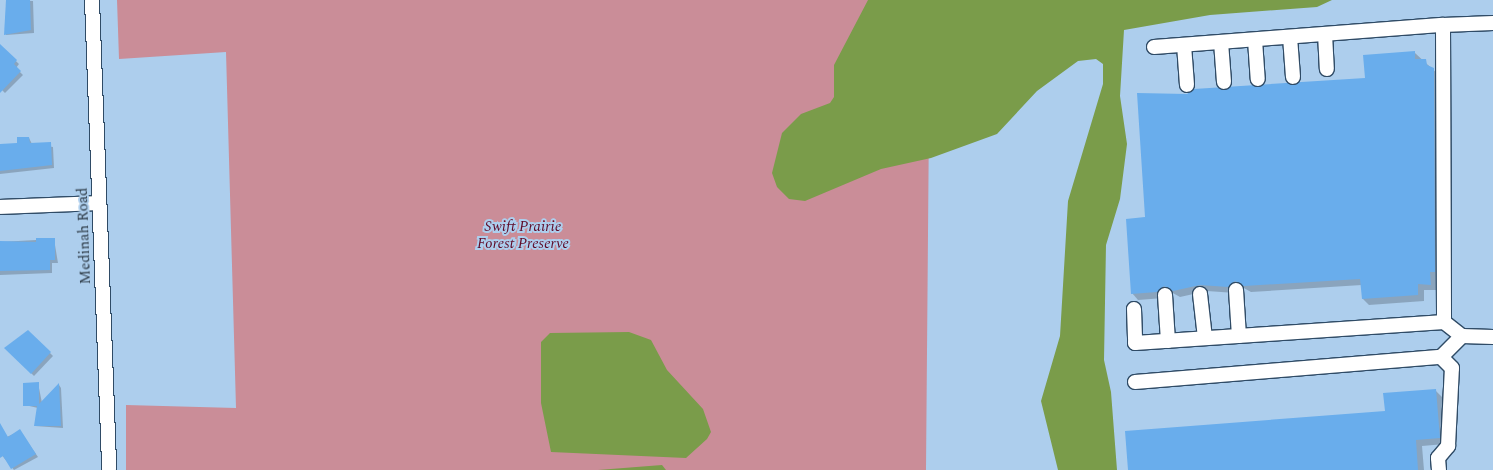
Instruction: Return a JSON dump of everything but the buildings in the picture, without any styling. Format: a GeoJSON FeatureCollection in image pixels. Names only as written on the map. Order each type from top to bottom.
{"type":"FeatureCollection","features":[{"type":"Feature","properties":{"kind":"street","name":"Medinah Road"},"geometry":{"type":"LineString","coordinates":[[92,0],[110,470]]}},
{"type":"Feature","properties":{"kind":"street"},"geometry":{"type":"LineString","coordinates":[[1154,47],[1443,25],[1493,23]]}},
{"type":"Feature","properties":{"kind":"street"},"geometry":{"type":"LineString","coordinates":[[1443,25],[1444,322]]}},
{"type":"Feature","properties":{"kind":"street"},"geometry":{"type":"LineString","coordinates":[[1325,34],[1327,69]]}},
{"type":"Feature","properties":{"kind":"street"},"geometry":{"type":"LineString","coordinates":[[1290,37],[1292,77]]}},
{"type":"Feature","properties":{"kind":"street"},"geometry":{"type":"LineString","coordinates":[[1255,40],[1258,79]]}},
{"type":"Feature","properties":{"kind":"street"},"geometry":{"type":"LineString","coordinates":[[1221,42],[1224,82]]}},
{"type":"Feature","properties":{"kind":"street"},"geometry":{"type":"LineString","coordinates":[[1184,45],[1187,86]]}},
{"type":"Feature","properties":{"kind":"street"},"geometry":{"type":"LineString","coordinates":[[0,207],[99,203]]}},
{"type":"Feature","properties":{"kind":"street"},"geometry":{"type":"LineString","coordinates":[[1236,290],[1239,336]]}},
{"type":"Feature","properties":{"kind":"street"},"geometry":{"type":"LineString","coordinates":[[1200,294],[1205,338]]}},
{"type":"Feature","properties":{"kind":"street"},"geometry":{"type":"LineString","coordinates":[[1165,295],[1168,341]]}},
{"type":"Feature","properties":{"kind":"street"},"geometry":{"type":"LineString","coordinates":[[1134,309],[1136,343],[1444,322],[1462,336],[1493,337]]}},
{"type":"Feature","properties":{"kind":"street"},"geometry":{"type":"LineString","coordinates":[[1135,382],[1441,357],[1462,336]]}},
{"type":"Feature","properties":{"kind":"street"},"geometry":{"type":"LineString","coordinates":[[1439,470],[1438,458],[1448,446],[1452,368],[1441,357]]}},
{"type":"Feature","properties":{"kind":"green space","name":"Swift Prairie Forest Preserve"},"geometry":{"type":"Polygon","coordinates":[[[117,0],[930,0],[926,470],[126,470],[126,405],[236,408],[226,52],[119,59],[117,0]]]}},
{"type":"Feature","properties":{"kind":"shaded area"},"geometry":{"type":"Polygon","coordinates":[[[868,0],[1332,0],[1317,7],[1210,15],[1124,30],[1120,96],[1127,144],[1120,199],[1106,245],[1104,360],[1111,392],[1117,470],[1058,470],[1041,401],[1060,336],[1068,201],[1103,84],[1103,64],[1096,59],[1078,61],[1037,91],[997,134],[931,158],[881,169],[805,201],[789,199],[777,187],[772,173],[782,133],[801,114],[830,103],[834,97],[834,65],[868,0]]]}},
{"type":"Feature","properties":{"kind":"shaded area"},"geometry":{"type":"Polygon","coordinates":[[[629,332],[651,340],[667,370],[703,409],[711,432],[707,439],[686,458],[551,452],[541,403],[541,342],[550,333],[629,332]]]}},
{"type":"Feature","properties":{"kind":"shaded area"},"geometry":{"type":"Polygon","coordinates":[[[662,465],[666,470],[598,470],[662,465]]]}}]}
